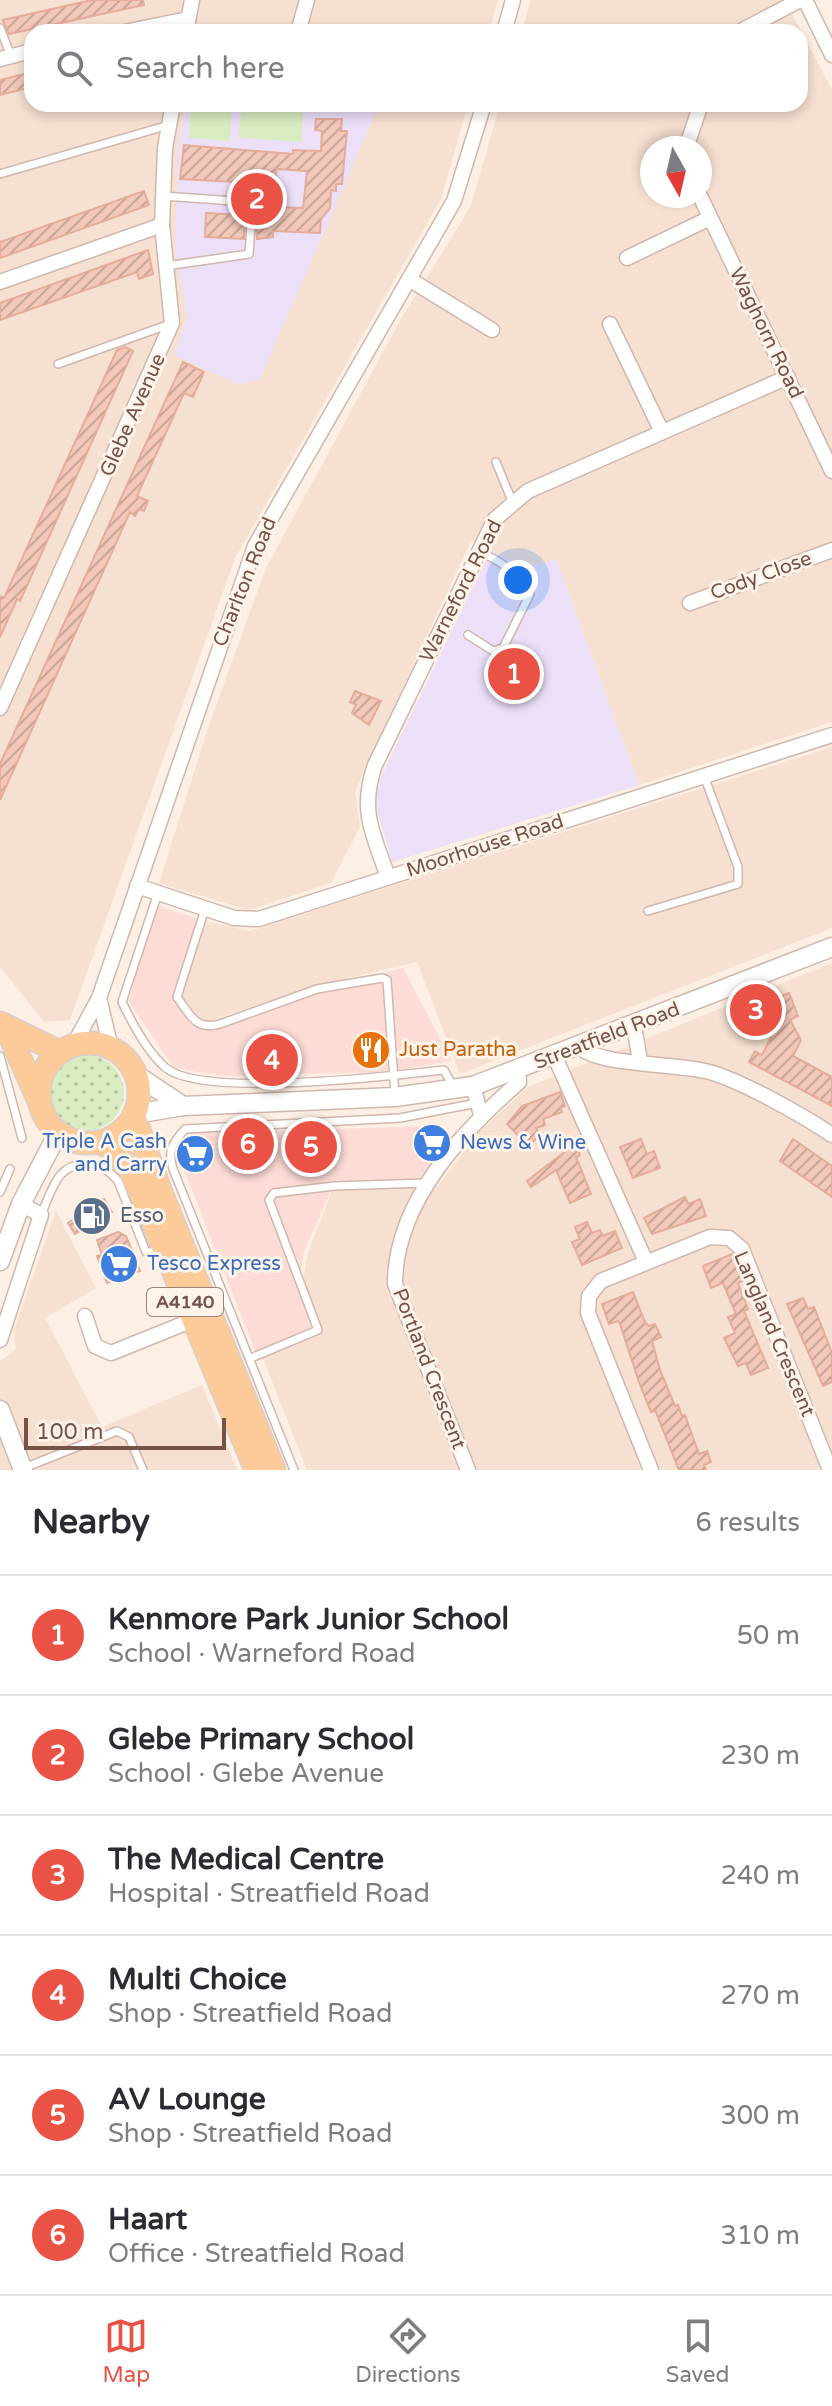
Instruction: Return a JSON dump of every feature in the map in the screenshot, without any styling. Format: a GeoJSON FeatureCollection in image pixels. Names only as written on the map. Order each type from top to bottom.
{"type":"FeatureCollection","features":[{"type":"Feature","properties":{"kind":"main road"},"geometry":{"type":"LineString","coordinates":[[3,1025],[66,1049],[98,1044],[111,1048],[129,1063],[135,1074],[139,1097],[134,1115],[126,1127],[102,1142],[85,1144],[58,1133],[45,1118],[3,1025]]}},
{"type":"Feature","properties":{"kind":"main road"},"geometry":{"type":"LineString","coordinates":[[40,1104],[42,1075],[66,1049]]}},
{"type":"Feature","properties":{"kind":"main road","name":"A4140"},"geometry":{"type":"LineString","coordinates":[[134,1115],[177,1206],[274,1470]]}},
{"type":"Feature","properties":{"kind":"main road","name":"A4140"},"geometry":{"type":"LineString","coordinates":[[102,1142],[127,1164],[193,1320],[259,1432],[256,1470]]}},
{"type":"Feature","properties":{"kind":"street"},"geometry":{"type":"LineString","coordinates":[[187,24],[192,0]]}},
{"type":"Feature","properties":{"kind":"street"},"geometry":{"type":"LineString","coordinates":[[300,24],[307,0]]}},
{"type":"Feature","properties":{"kind":"street"},"geometry":{"type":"LineString","coordinates":[[506,24],[513,0]]}},
{"type":"Feature","properties":{"kind":"street"},"geometry":{"type":"LineString","coordinates":[[755,24],[803,0],[832,55]]}},
{"type":"Feature","properties":{"kind":"street"},"geometry":{"type":"LineString","coordinates":[[171,112],[162,225],[172,323]]}},
{"type":"Feature","properties":{"kind":"street","name":"Charlton Road"},"geometry":{"type":"LineString","coordinates":[[66,1049],[99,998],[255,546],[454,201],[482,112]]}},
{"type":"Feature","properties":{"kind":"street"},"geometry":{"type":"LineString","coordinates":[[690,136],[698,112]]}},
{"type":"Feature","properties":{"kind":"street","name":"Waghorn Road"},"geometry":{"type":"LineString","coordinates":[[705,208],[832,471]]}},
{"type":"Feature","properties":{"kind":"street"},"geometry":{"type":"LineString","coordinates":[[627,258],[710,218]]}},
{"type":"Feature","properties":{"kind":"street"},"geometry":{"type":"LineString","coordinates":[[0,282],[162,225]]}},
{"type":"Feature","properties":{"kind":"street"},"geometry":{"type":"LineString","coordinates":[[409,279],[492,330]]}},
{"type":"Feature","properties":{"kind":"street","name":"Glebe Avenue"},"geometry":{"type":"LineString","coordinates":[[0,708],[172,323]]}},
{"type":"Feature","properties":{"kind":"street"},"geometry":{"type":"LineString","coordinates":[[610,324],[662,432]]}},
{"type":"Feature","properties":{"kind":"street","name":"Warneford Road"},"geometry":{"type":"LineString","coordinates":[[388,877],[367,815],[366,792],[375,765],[495,519],[512,501],[788,377]]}},
{"type":"Feature","properties":{"kind":"street","name":"Cody Close"},"geometry":{"type":"LineString","coordinates":[[690,603],[832,550]]}},
{"type":"Feature","properties":{"kind":"street","name":"Moorhouse Road"},"geometry":{"type":"LineString","coordinates":[[137,886],[234,918],[259,919],[832,735]]}},
{"type":"Feature","properties":{"kind":"street","name":"Streatfield Road"},"geometry":{"type":"LineString","coordinates":[[134,1115],[183,1106],[395,1097],[455,1090],[477,1101],[518,1071],[832,947]]}},
{"type":"Feature","properties":{"kind":"street"},"geometry":{"type":"LineString","coordinates":[[99,998],[111,1048]]}},
{"type":"Feature","properties":{"kind":"street"},"geometry":{"type":"LineString","coordinates":[[634,1026],[640,1061]]}},
{"type":"Feature","properties":{"kind":"street"},"geometry":{"type":"LineString","coordinates":[[579,1047],[600,1059],[640,1061],[708,1071],[806,1117],[832,1135]]}},
{"type":"Feature","properties":{"kind":"street"},"geometry":{"type":"LineString","coordinates":[[555,1057],[646,1262]]}},
{"type":"Feature","properties":{"kind":"street","name":"Portland Crescent"},"geometry":{"type":"LineString","coordinates":[[468,1470],[395,1284],[395,1261],[410,1218],[477,1101],[519,1082],[518,1071]]}},
{"type":"Feature","properties":{"kind":"street"},"geometry":{"type":"LineString","coordinates":[[135,1074],[183,1106]]}},
{"type":"Feature","properties":{"kind":"street"},"geometry":{"type":"LineString","coordinates":[[0,1261],[21,1204],[58,1133]]}},
{"type":"Feature","properties":{"kind":"street"},"geometry":{"type":"LineString","coordinates":[[0,1340],[41,1215],[21,1204]]}},
{"type":"Feature","properties":{"kind":"street","name":"Langland Crescent"},"geometry":{"type":"LineString","coordinates":[[651,1470],[588,1313],[589,1296],[601,1281],[710,1237],[729,1238],[742,1249],[830,1470]]}},
{"type":"Feature","properties":{"kind":"street"},"geometry":{"type":"LineString","coordinates":[[85,1316],[95,1346],[111,1353],[193,1320]]}},
{"type":"Feature","properties":{"kind":"street"},"geometry":{"type":"LineString","coordinates":[[0,1410],[23,1469]]}},
{"type":"Feature","properties":{"kind":"lane"},"geometry":{"type":"LineString","coordinates":[[0,28],[6,57]]}},
{"type":"Feature","properties":{"kind":"lane"},"geometry":{"type":"LineString","coordinates":[[0,174],[169,125]]}},
{"type":"Feature","properties":{"kind":"lane"},"geometry":{"type":"LineString","coordinates":[[163,196],[248,202],[252,210],[249,254],[166,266]]}},
{"type":"Feature","properties":{"kind":"lane"},"geometry":{"type":"LineString","coordinates":[[58,364],[172,323]]}},
{"type":"Feature","properties":{"kind":"lane"},"geometry":{"type":"LineString","coordinates":[[496,462],[512,501]]}},
{"type":"Feature","properties":{"kind":"lane"},"geometry":{"type":"LineString","coordinates":[[468,635],[498,651],[530,594],[514,575],[490,555],[478,552]]}},
{"type":"Feature","properties":{"kind":"lane"},"geometry":{"type":"LineString","coordinates":[[648,911],[738,884],[738,867],[704,776]]}},
{"type":"Feature","properties":{"kind":"lane"},"geometry":{"type":"LineString","coordinates":[[158,893],[122,1002],[130,1020],[165,1067],[196,1081],[244,1083],[393,1076],[444,1070],[455,1090]]}},
{"type":"Feature","properties":{"kind":"lane"},"geometry":{"type":"LineString","coordinates":[[205,909],[177,997],[198,1025],[206,1028],[220,1024],[317,989],[382,978],[387,980],[388,989],[395,1097]]}},
{"type":"Feature","properties":{"kind":"lane"},"geometry":{"type":"LineString","coordinates":[[116,949],[137,954]]}},
{"type":"Feature","properties":{"kind":"lane"},"geometry":{"type":"LineString","coordinates":[[0,1056],[22,1138]]}},
{"type":"Feature","properties":{"kind":"lane"},"geometry":{"type":"LineString","coordinates":[[244,1083],[251,1126]]}},
{"type":"Feature","properties":{"kind":"lane"},"geometry":{"type":"LineString","coordinates":[[294,1470],[259,1432],[251,1358],[177,1206],[169,1155],[185,1129],[400,1118],[477,1101]]}},
{"type":"Feature","properties":{"kind":"lane"},"geometry":{"type":"LineString","coordinates":[[41,1215],[62,1170],[72,1164],[95,1165],[111,1173],[118,1181],[146,1252],[164,1251]]}},
{"type":"Feature","properties":{"kind":"lane"},"geometry":{"type":"LineString","coordinates":[[10,1169],[0,1192],[21,1204]]}},
{"type":"Feature","properties":{"kind":"lane"},"geometry":{"type":"LineString","coordinates":[[251,1358],[318,1330],[269,1200],[274,1193],[335,1186],[429,1183]]}},
{"type":"Feature","properties":{"kind":"lane"},"geometry":{"type":"LineString","coordinates":[[23,1469],[117,1431],[129,1437],[143,1470]]}},
{"type":"Feature","properties":{"kind":"shaded area"},"geometry":{"type":"Polygon","coordinates":[[[0,0],[498,0],[491,24],[24,24],[24,112],[466,112],[441,199],[235,558],[70,1020],[44,1022],[0,967],[0,0]]]}},
{"type":"Feature","properties":{"kind":"shaded area"},"geometry":{"type":"Polygon","coordinates":[[[531,0],[785,0],[798,24],[524,24],[531,0]]]}},
{"type":"Feature","properties":{"kind":"shaded area"},"geometry":{"type":"Polygon","coordinates":[[[808,44],[832,90],[832,722],[639,785],[556,559],[525,568],[471,541],[355,791],[360,827],[331,883],[249,910],[159,883],[209,725],[266,568],[401,319],[471,206],[498,112],[808,112],[808,44]]]}},
{"type":"Feature","properties":{"kind":"shaded area"},"geometry":{"type":"Polygon","coordinates":[[[184,112],[376,112],[260,379],[238,384],[174,355],[187,317],[175,246],[178,153],[184,112]]]}},
{"type":"Feature","properties":{"kind":"shaded area"},"geometry":{"type":"Polygon","coordinates":[[[491,550],[525,568],[556,559],[639,785],[392,862],[375,803],[379,781],[491,550]]]}},
{"type":"Feature","properties":{"kind":"shaded area"},"geometry":{"type":"Polygon","coordinates":[[[832,747],[832,928],[460,1074],[417,962],[327,983],[206,1022],[179,998],[203,921],[250,931],[832,747]]]}},
{"type":"Feature","properties":{"kind":"shaded area"},"geometry":{"type":"Polygon","coordinates":[[[153,904],[203,921],[179,998],[206,1022],[403,968],[452,1061],[385,1072],[223,1076],[173,1067],[129,1002],[153,904]]]}},
{"type":"Feature","properties":{"kind":"shaded area"},"geometry":{"type":"Polygon","coordinates":[[[832,963],[832,1470],[307,1470],[262,1356],[321,1332],[303,1280],[308,1252],[333,1188],[438,1186],[478,1133],[528,1087],[832,963]]]}},
{"type":"Feature","properties":{"kind":"shaded area"},"geometry":{"type":"Polygon","coordinates":[[[441,1126],[440,1146],[421,1181],[334,1184],[304,1251],[300,1279],[314,1330],[256,1353],[179,1157],[195,1133],[441,1126]]]}},
{"type":"Feature","properties":{"kind":"shaded area"},"geometry":{"type":"Polygon","coordinates":[[[56,1211],[96,1288],[45,1318],[102,1427],[202,1385],[237,1470],[0,1470],[0,1361],[16,1350],[14,1330],[56,1211]]]}},
{"type":"Feature","properties":{"kind":"green space"},"geometry":{"type":"Polygon","coordinates":[[[191,112],[232,112],[230,141],[189,138],[191,112]]]}},
{"type":"Feature","properties":{"kind":"green space"},"geometry":{"type":"Polygon","coordinates":[[[241,112],[303,112],[302,142],[239,138],[241,112]]]}},
{"type":"Feature","properties":{"kind":"green space"},"geometry":{"type":"Polygon","coordinates":[[[86,1055],[100,1058],[113,1066],[121,1079],[124,1093],[121,1107],[113,1120],[100,1128],[86,1131],[72,1128],[59,1120],[51,1107],[48,1093],[51,1079],[59,1066],[72,1058],[86,1055]]]}},
{"type":"Feature","properties":{"kind":"building"},"geometry":{"type":"Polygon","coordinates":[[[92,0],[143,0],[144,5],[56,24],[24,24],[24,31],[9,34],[3,20],[92,0]]]}},
{"type":"Feature","properties":{"kind":"building"},"geometry":{"type":"Polygon","coordinates":[[[24,74],[24,89],[0,95],[0,80],[24,74]]]}},
{"type":"Feature","properties":{"kind":"building"},"geometry":{"type":"Polygon","coordinates":[[[316,119],[342,119],[341,131],[347,131],[342,184],[336,184],[336,191],[331,190],[330,208],[321,219],[320,233],[273,231],[273,237],[257,239],[258,183],[180,179],[184,145],[293,154],[293,150],[321,151],[322,131],[315,130],[316,119]],[[276,169],[274,207],[303,208],[307,171],[276,169]]]}},
{"type":"Feature","properties":{"kind":"building"},"geometry":{"type":"Polygon","coordinates":[[[144,191],[149,205],[0,258],[0,242],[144,191]]]}},
{"type":"Feature","properties":{"kind":"building"},"geometry":{"type":"Polygon","coordinates":[[[206,213],[245,215],[244,239],[205,237],[206,213]]]}},
{"type":"Feature","properties":{"kind":"building"},"geometry":{"type":"Polygon","coordinates":[[[148,250],[153,274],[139,279],[137,272],[0,320],[0,303],[148,250]]]}},
{"type":"Feature","properties":{"kind":"building"},"geometry":{"type":"Polygon","coordinates":[[[125,347],[133,351],[20,601],[17,599],[0,637],[0,596],[4,598],[117,350],[125,347]]]}},
{"type":"Feature","properties":{"kind":"building"},"geometry":{"type":"Polygon","coordinates":[[[183,362],[204,372],[193,397],[184,393],[137,496],[148,501],[144,511],[139,509],[135,516],[130,512],[0,800],[0,764],[183,362]]]}},
{"type":"Feature","properties":{"kind":"building"},"geometry":{"type":"Polygon","coordinates":[[[355,691],[381,701],[369,725],[352,713],[356,705],[350,702],[355,691]]]}},
{"type":"Feature","properties":{"kind":"building"},"geometry":{"type":"Polygon","coordinates":[[[789,993],[798,1016],[790,1020],[801,1040],[793,1056],[832,1077],[832,1106],[749,1062],[755,1051],[762,1055],[779,1021],[755,1030],[747,1010],[789,993]]]}},
{"type":"Feature","properties":{"kind":"building"},"geometry":{"type":"Polygon","coordinates":[[[560,1092],[565,1106],[560,1108],[562,1112],[543,1119],[545,1125],[536,1128],[540,1135],[528,1146],[507,1124],[522,1106],[560,1092]]]}},
{"type":"Feature","properties":{"kind":"building"},"geometry":{"type":"Polygon","coordinates":[[[641,1139],[647,1154],[654,1151],[660,1168],[633,1178],[620,1147],[641,1139]]]}},
{"type":"Feature","properties":{"kind":"building"},"geometry":{"type":"Polygon","coordinates":[[[793,1139],[832,1166],[832,1197],[780,1161],[793,1139]]]}},
{"type":"Feature","properties":{"kind":"building"},"geometry":{"type":"Polygon","coordinates":[[[575,1144],[580,1155],[576,1157],[591,1194],[570,1203],[556,1170],[531,1187],[527,1181],[575,1144]]]}},
{"type":"Feature","properties":{"kind":"building"},"geometry":{"type":"Polygon","coordinates":[[[685,1197],[688,1204],[700,1199],[706,1216],[652,1234],[644,1218],[685,1197]]]}},
{"type":"Feature","properties":{"kind":"building"},"geometry":{"type":"Polygon","coordinates":[[[104,1199],[112,1212],[75,1234],[68,1223],[104,1199]]]}},
{"type":"Feature","properties":{"kind":"building"},"geometry":{"type":"Polygon","coordinates":[[[587,1222],[592,1233],[600,1230],[603,1236],[615,1231],[622,1248],[582,1265],[572,1242],[580,1239],[575,1227],[587,1222]]]}},
{"type":"Feature","properties":{"kind":"building","name":"Tesco Express"},"geometry":{"type":"Polygon","coordinates":[[[118,1232],[126,1236],[140,1271],[107,1283],[97,1256],[102,1255],[97,1240],[118,1232]]]}},
{"type":"Feature","properties":{"kind":"building"},"geometry":{"type":"Polygon","coordinates":[[[732,1254],[744,1280],[738,1283],[748,1309],[744,1311],[768,1368],[751,1375],[746,1363],[738,1366],[724,1338],[735,1333],[728,1317],[736,1314],[723,1283],[711,1288],[703,1266],[732,1254]]]}},
{"type":"Feature","properties":{"kind":"building"},"geometry":{"type":"Polygon","coordinates":[[[633,1292],[645,1322],[649,1326],[655,1324],[661,1337],[652,1341],[660,1370],[675,1406],[678,1405],[682,1416],[685,1415],[699,1454],[707,1451],[711,1462],[704,1465],[706,1470],[679,1470],[655,1410],[651,1412],[620,1324],[618,1321],[609,1324],[602,1304],[633,1292]]]}},
{"type":"Feature","properties":{"kind":"building"},"geometry":{"type":"Polygon","coordinates":[[[803,1298],[808,1309],[814,1307],[832,1353],[832,1382],[823,1386],[787,1304],[803,1298]]]}},
{"type":"Feature","properties":{"kind":"place","name":"Glebe Primary School"},"geometry":{"type":"Point","coordinates":[257,199]}},
{"type":"Feature","properties":{"kind":"place","name":"Kenmore Park Junior School"},"geometry":{"type":"Point","coordinates":[514,674]}},
{"type":"Feature","properties":{"kind":"place","name":"The Medical Centre"},"geometry":{"type":"Point","coordinates":[756,1010]}},
{"type":"Feature","properties":{"kind":"place","name":"Just Paratha"},"geometry":{"type":"Point","coordinates":[371,1050]}},
{"type":"Feature","properties":{"kind":"place","name":"Multi Choice"},"geometry":{"type":"Point","coordinates":[272,1060]}},
{"type":"Feature","properties":{"kind":"place","name":"News & Wine"},"geometry":{"type":"Point","coordinates":[432,1143]}},
{"type":"Feature","properties":{"kind":"place","name":"Haart"},"geometry":{"type":"Point","coordinates":[248,1144]}},
{"type":"Feature","properties":{"kind":"place","name":"AV Lounge"},"geometry":{"type":"Point","coordinates":[311,1147]}},
{"type":"Feature","properties":{"kind":"place","name":"Triple A Cash and Carry"},"geometry":{"type":"Point","coordinates":[195,1154]}},
{"type":"Feature","properties":{"kind":"place","name":"Esso"},"geometry":{"type":"Point","coordinates":[92,1216]}},
{"type":"Feature","properties":{"kind":"place","name":"Tesco Express"},"geometry":{"type":"Point","coordinates":[119,1264]}}]}
